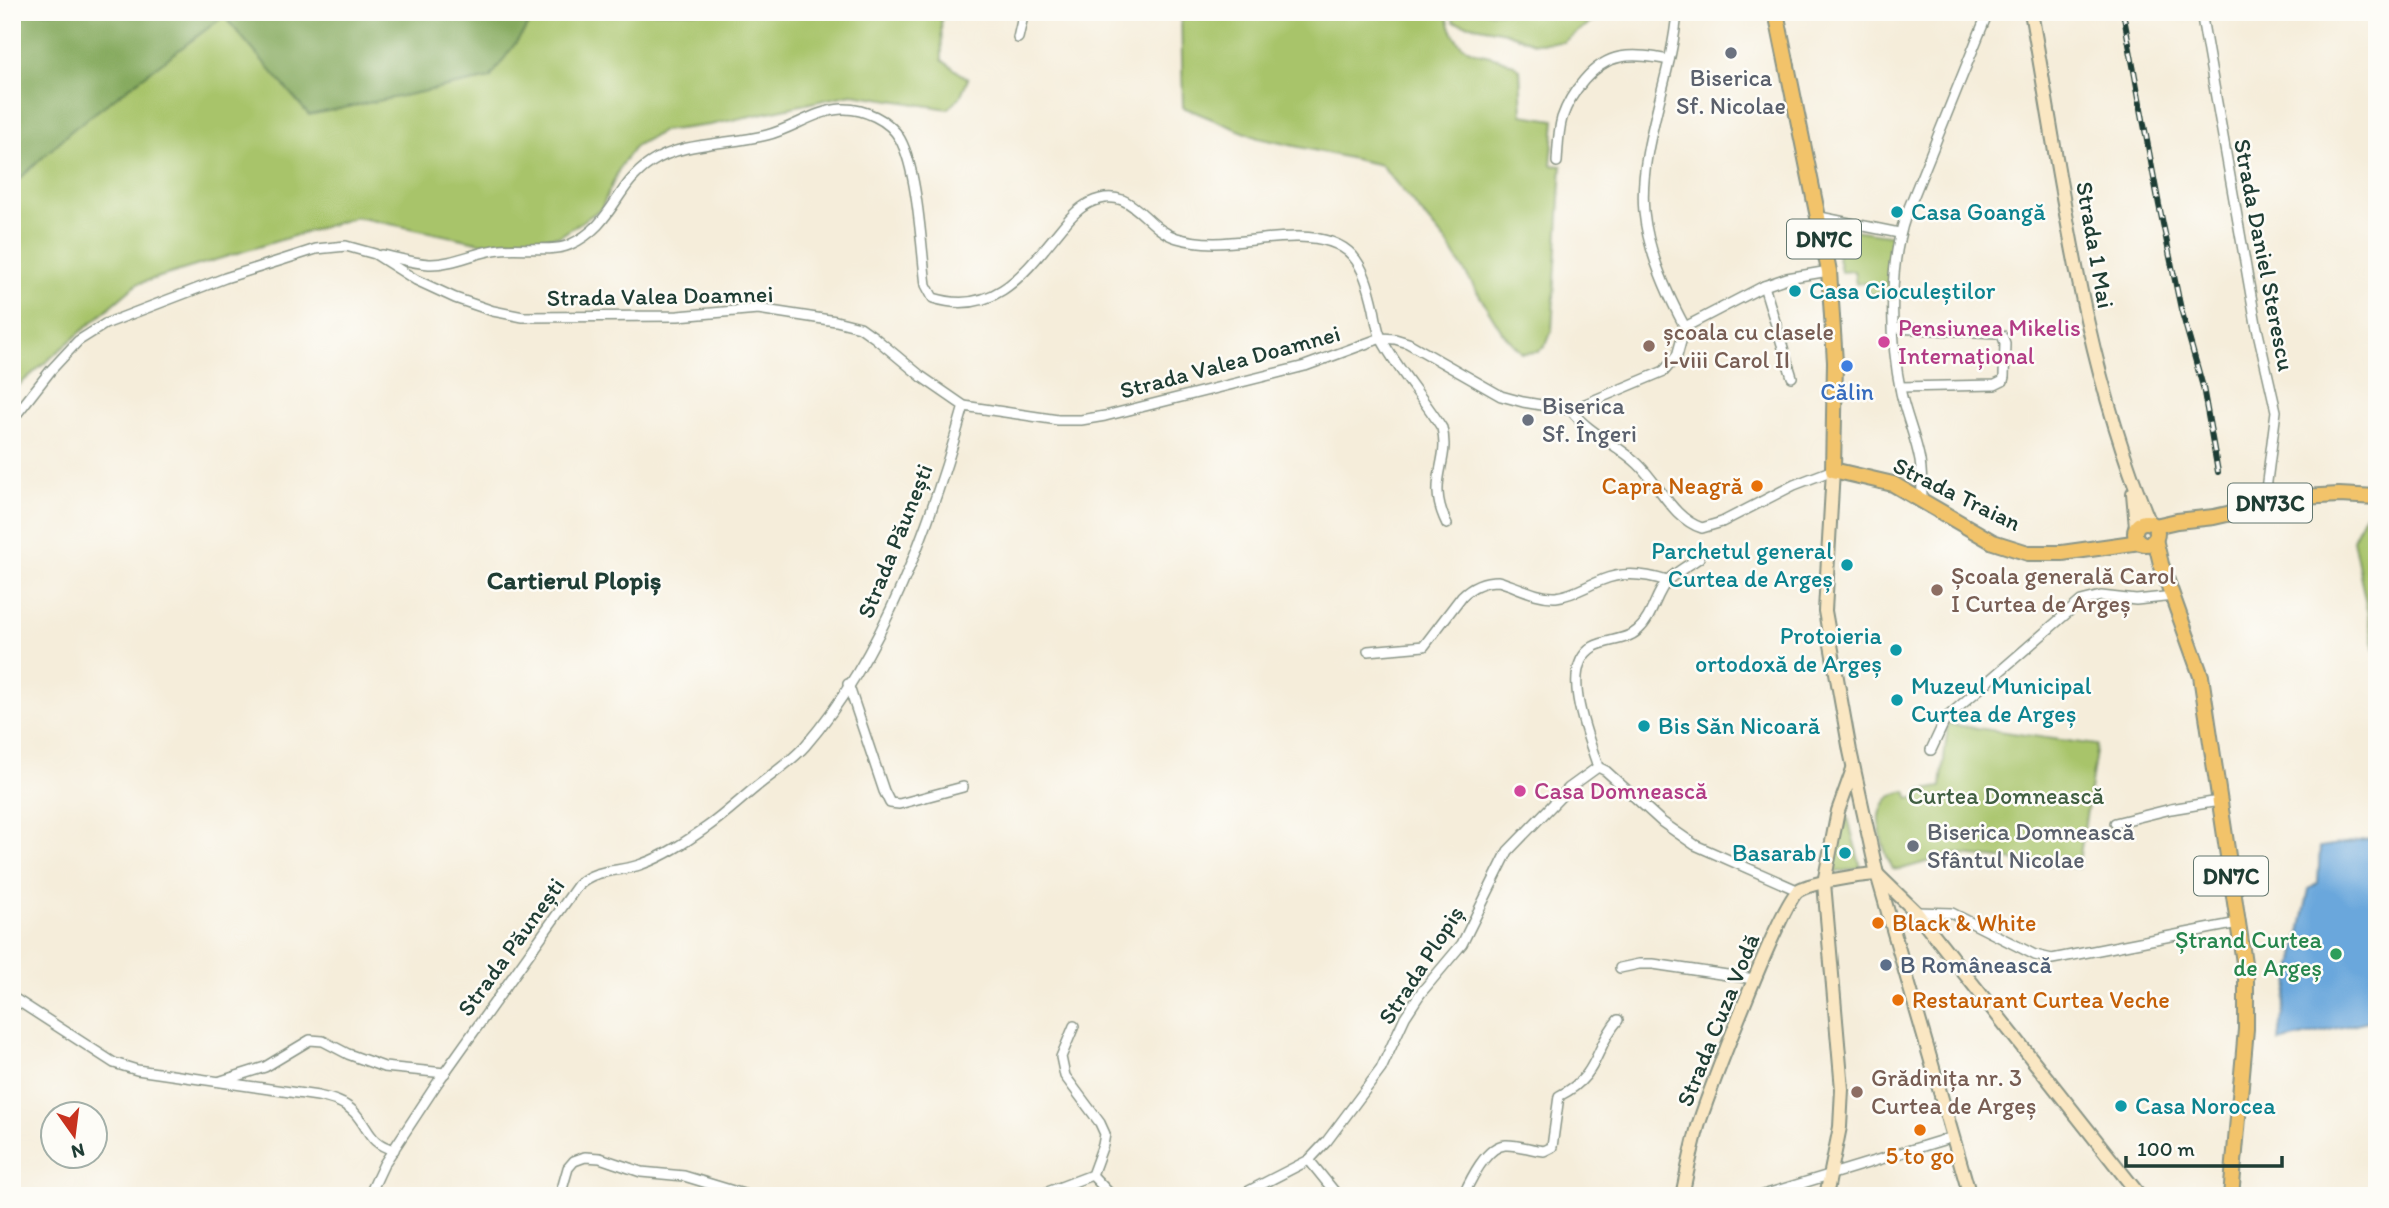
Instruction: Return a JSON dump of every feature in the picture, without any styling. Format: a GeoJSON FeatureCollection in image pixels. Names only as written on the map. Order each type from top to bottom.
{"type":"FeatureCollection","features":[{"type":"Feature","properties":{"kind":"main road","name":"DN7C"},"geometry":{"type":"LineString","coordinates":[[1776,12],[1829,271],[1835,362],[1833,470]]}},
{"type":"Feature","properties":{"kind":"main road","name":"Strada 1 Mai"},"geometry":{"type":"LineString","coordinates":[[2031,12],[2091,340],[2146,533]]}},
{"type":"Feature","properties":{"kind":"main road","name":"Strada Traian"},"geometry":{"type":"LineString","coordinates":[[1833,470],[1893,484],[1993,542],[2042,554],[2103,547],[2146,533],[2179,529],[2193,520],[2302,497],[2377,497]]}},
{"type":"Feature","properties":{"kind":"main road"},"geometry":{"type":"LineString","coordinates":[[1833,470],[1825,611],[1853,769],[1877,874],[1970,1196]]}},
{"type":"Feature","properties":{"kind":"main road","name":"DN7C"},"geometry":{"type":"LineString","coordinates":[[2146,533],[2174,596],[2201,676],[2246,976],[2247,1012],[2231,1196]]}},
{"type":"Feature","properties":{"kind":"main road"},"geometry":{"type":"LineString","coordinates":[[1826,1196],[1840,1127],[1842,1089],[1824,883],[1838,811],[1853,769]]}},
{"type":"Feature","properties":{"kind":"main road"},"geometry":{"type":"LineString","coordinates":[[1797,891],[1824,883],[1877,874]]}},
{"type":"Feature","properties":{"kind":"main road"},"geometry":{"type":"LineString","coordinates":[[1877,874],[1916,912],[2140,1196]]}},
{"type":"Feature","properties":{"kind":"main road","name":"Strada Cuza Vodă"},"geometry":{"type":"LineString","coordinates":[[1682,1196],[1703,1111],[1754,979],[1788,904],[1797,891]]}},
{"type":"Feature","properties":{"kind":"street"},"geometry":{"type":"LineString","coordinates":[[1018,38],[1024,12]]}},
{"type":"Feature","properties":{"kind":"street"},"geometry":{"type":"LineString","coordinates":[[1381,338],[1395,338],[1416,347],[1501,396],[1571,410],[1664,371],[1677,356],[1685,327],[1657,265],[1644,212],[1644,187],[1677,12]]}},
{"type":"Feature","properties":{"kind":"street"},"geometry":{"type":"LineString","coordinates":[[1922,499],[1920,460],[1900,387],[1894,328],[1894,284],[1899,233],[1988,12]]}},
{"type":"Feature","properties":{"kind":"street","name":"Strada Daniel Sterescu"},"geometry":{"type":"LineString","coordinates":[[2201,12],[2256,324],[2276,411],[2264,505]]}},
{"type":"Feature","properties":{"kind":"street"},"geometry":{"type":"LineString","coordinates":[[1557,162],[1562,117],[1574,94],[1596,70],[1618,57],[1642,56],[1669,60]]}},
{"type":"Feature","properties":{"kind":"street","name":"Strada Valea Doamnei"},"geometry":{"type":"LineString","coordinates":[[12,420],[51,369],[78,341],[105,324],[225,278],[316,249],[346,246],[427,264],[499,249],[566,246],[598,227],[611,212],[629,180],[649,164],[673,151],[746,140],[778,132],[840,109],[859,110],[890,127],[900,138],[913,187],[926,285],[933,299],[948,303],[973,304],[989,298],[1033,264],[1078,210],[1103,199],[1130,202],[1172,237],[1194,242],[1228,244],[1297,237],[1322,239],[1338,244],[1353,255],[1362,267],[1381,338],[1442,428],[1444,441],[1437,493],[1447,524]]}},
{"type":"Feature","properties":{"kind":"street"},"geometry":{"type":"LineString","coordinates":[[1820,217],[1899,233]]}},
{"type":"Feature","properties":{"kind":"street","name":"Strada Valea Doamnei"},"geometry":{"type":"LineString","coordinates":[[375,254],[416,280],[455,298],[493,311],[523,317],[678,316],[758,309],[860,327],[922,377],[964,406],[1039,418],[1082,420],[1305,366],[1381,338]]}},
{"type":"Feature","properties":{"kind":"street"},"geometry":{"type":"LineString","coordinates":[[1685,327],[1764,286],[1787,278],[1829,271]]}},
{"type":"Feature","properties":{"kind":"street"},"geometry":{"type":"LineString","coordinates":[[1764,286],[1792,377]]}},
{"type":"Feature","properties":{"kind":"street"},"geometry":{"type":"LineString","coordinates":[[1894,328],[1998,334],[2002,335],[2006,343],[2003,381],[1995,385],[1900,387]]}},
{"type":"Feature","properties":{"kind":"street","name":"Strada Păunești"},"geometry":{"type":"LineString","coordinates":[[369,1196],[394,1150],[445,1073],[578,885],[585,878],[598,873],[643,864],[710,826],[804,747],[848,684],[886,621],[943,482],[964,406]]}},
{"type":"Feature","properties":{"kind":"street"},"geometry":{"type":"LineString","coordinates":[[1571,410],[1589,429],[1636,462],[1674,508],[1702,528],[1722,522],[1779,492],[1833,470]]}},
{"type":"Feature","properties":{"kind":"street"},"geometry":{"type":"LineString","coordinates":[[1699,558],[1667,581],[1640,629],[1595,646],[1580,663],[1576,678],[1578,695],[1598,768],[1606,771],[1668,827],[1695,845],[1797,891]]}},
{"type":"Feature","properties":{"kind":"street"},"geometry":{"type":"LineString","coordinates":[[1368,651],[1424,646],[1468,590],[1490,581],[1498,580],[1550,597],[1569,595],[1603,579],[1624,574],[1667,581]]}},
{"type":"Feature","properties":{"kind":"street"},"geometry":{"type":"LineString","coordinates":[[1931,750],[1945,718],[2081,601],[2101,596],[2136,600],[2174,596]]}},
{"type":"Feature","properties":{"kind":"street"},"geometry":{"type":"LineString","coordinates":[[848,684],[890,803],[899,804],[963,787]]}},
{"type":"Feature","properties":{"kind":"street","name":"Strada Plopiș"},"geometry":{"type":"LineString","coordinates":[[1239,1196],[1309,1160],[1327,1141],[1386,1059],[1405,1017],[1420,994],[1462,944],[1508,851],[1569,788],[1598,768]]}},
{"type":"Feature","properties":{"kind":"street"},"geometry":{"type":"LineString","coordinates":[[2115,823],[2171,809],[2219,801]]}},
{"type":"Feature","properties":{"kind":"street"},"geometry":{"type":"LineString","coordinates":[[1916,912],[1952,913],[2035,955],[2052,958],[2238,923]]}},
{"type":"Feature","properties":{"kind":"street"},"geometry":{"type":"LineString","coordinates":[[1620,968],[1653,964],[1754,979]]}},
{"type":"Feature","properties":{"kind":"street"},"geometry":{"type":"LineString","coordinates":[[12,997],[114,1063],[137,1070],[332,1099],[342,1103],[354,1113],[380,1146],[394,1150]]}},
{"type":"Feature","properties":{"kind":"street"},"geometry":{"type":"LineString","coordinates":[[1463,1196],[1476,1170],[1489,1154],[1500,1146],[1544,1151],[1552,1147],[1559,1096],[1577,1084],[1596,1063],[1607,1032],[1618,1020]]}},
{"type":"Feature","properties":{"kind":"street"},"geometry":{"type":"LineString","coordinates":[[1037,1196],[1092,1175],[1103,1145],[1105,1134],[1065,1076],[1062,1057],[1074,1026]]}},
{"type":"Feature","properties":{"kind":"street"},"geometry":{"type":"LineString","coordinates":[[216,1082],[265,1067],[310,1040],[323,1041],[348,1054],[384,1067],[445,1073]]}},
{"type":"Feature","properties":{"kind":"street"},"geometry":{"type":"LineString","coordinates":[[1760,1196],[1952,1137]]}},
{"type":"Feature","properties":{"kind":"street"},"geometry":{"type":"LineString","coordinates":[[561,1196],[568,1168],[574,1161],[585,1157],[600,1158],[640,1172],[684,1175],[750,1196]]}},
{"type":"Feature","properties":{"kind":"street"},"geometry":{"type":"LineString","coordinates":[[1309,1160],[1338,1196]]}},
{"type":"Feature","properties":{"kind":"street"},"geometry":{"type":"LineString","coordinates":[[1092,1175],[1112,1196]]}},
{"type":"Feature","properties":{"kind":"green space"},"geometry":{"type":"Polygon","coordinates":[[[12,12],[538,12],[490,78],[309,115],[224,16],[72,130],[12,186],[12,12]]]}},
{"type":"Feature","properties":{"kind":"green space"},"geometry":{"type":"Polygon","coordinates":[[[538,12],[941,12],[942,60],[968,79],[960,97],[948,109],[852,94],[710,125],[663,131],[635,146],[620,167],[601,209],[560,236],[482,243],[356,217],[137,284],[12,391],[12,186],[72,130],[224,16],[309,115],[490,78],[538,12]]]}},
{"type":"Feature","properties":{"kind":"green space"},"geometry":{"type":"Polygon","coordinates":[[[1181,12],[1446,12],[1451,29],[1466,48],[1508,62],[1520,69],[1522,115],[1555,120],[1551,165],[1562,166],[1552,330],[1547,343],[1538,352],[1522,353],[1502,332],[1447,243],[1381,165],[1258,138],[1183,107],[1181,12]]]}},
{"type":"Feature","properties":{"kind":"green space"},"geometry":{"type":"Polygon","coordinates":[[[1451,12],[1597,12],[1594,20],[1563,42],[1534,43],[1505,32],[1454,22],[1451,12]]]}},
{"type":"Feature","properties":{"kind":"green space"},"geometry":{"type":"Polygon","coordinates":[[[1832,227],[1896,236],[1890,293],[1869,294],[1866,283],[1856,284],[1854,271],[1841,272],[1832,227]]]}},
{"type":"Feature","properties":{"kind":"green space"},"geometry":{"type":"Polygon","coordinates":[[[2377,490],[2377,660],[2353,539],[2377,490]]]}},
{"type":"Feature","properties":{"kind":"green space","name":"Curtea Domnească"},"geometry":{"type":"Polygon","coordinates":[[[1948,724],[2097,745],[2078,868],[1955,854],[1898,870],[1893,869],[1881,836],[1881,812],[1885,802],[1893,795],[1906,791],[1909,798],[1919,798],[1919,791],[1941,787],[1948,724]]]}},
{"type":"Feature","properties":{"kind":"green space"},"geometry":{"type":"Polygon","coordinates":[[[1843,813],[1848,819],[1861,868],[1832,873],[1843,813]]]}},
{"type":"Feature","properties":{"kind":"water","name":"Ștrand Curtea de Argeș"},"geometry":{"type":"Polygon","coordinates":[[[2377,838],[2377,1019],[2279,1042],[2309,889],[2318,883],[2320,847],[2377,838]]]}},
{"type":"Feature","properties":{"kind":"railway"},"geometry":{"type":"LineString","coordinates":[[2123,12],[2159,205],[2181,309],[2203,387],[2218,472]]}},
{"type":"Feature","properties":{"kind":"place","name":"Biserica Sf. Nicolae"},"geometry":{"type":"Point","coordinates":[1731,53]}},
{"type":"Feature","properties":{"kind":"place","name":"Casa Goangă"},"geometry":{"type":"Point","coordinates":[1897,212]}},
{"type":"Feature","properties":{"kind":"place","name":"Casa Cioculeștilor"},"geometry":{"type":"Point","coordinates":[1795,291]}},
{"type":"Feature","properties":{"kind":"place","name":"Pensiunea Mikelis Internațional"},"geometry":{"type":"Point","coordinates":[1884,342]}},
{"type":"Feature","properties":{"kind":"place","name":"școala cu clasele i-viii Carol II"},"geometry":{"type":"Point","coordinates":[1649,346]}},
{"type":"Feature","properties":{"kind":"place","name":"Călin"},"geometry":{"type":"Point","coordinates":[1847,366]}},
{"type":"Feature","properties":{"kind":"place","name":"Biserica Sf. Îngeri"},"geometry":{"type":"Point","coordinates":[1528,420]}},
{"type":"Feature","properties":{"kind":"place","name":"Capra Neagră"},"geometry":{"type":"Point","coordinates":[1757,486]}},
{"type":"Feature","properties":{"kind":"place","name":"Parchetul general Curtea de Argeș"},"geometry":{"type":"Point","coordinates":[1847,565]}},
{"type":"Feature","properties":{"kind":"place","name":"Școala generală Carol I Curtea de Argeș"},"geometry":{"type":"Point","coordinates":[1937,590]}},
{"type":"Feature","properties":{"kind":"place","name":"Protoieria ortodoxă de Argeș"},"geometry":{"type":"Point","coordinates":[1896,650]}},
{"type":"Feature","properties":{"kind":"place","name":"Muzeul Municipal Curtea de Argeș"},"geometry":{"type":"Point","coordinates":[1897,700]}},
{"type":"Feature","properties":{"kind":"place","name":"Bis Săn Nicoară"},"geometry":{"type":"Point","coordinates":[1644,726]}},
{"type":"Feature","properties":{"kind":"place","name":"Casa Domnească"},"geometry":{"type":"Point","coordinates":[1520,791]}},
{"type":"Feature","properties":{"kind":"place","name":"Biserica Domnească Sfântul Nicolae"},"geometry":{"type":"Point","coordinates":[1913,846]}},
{"type":"Feature","properties":{"kind":"place","name":"Basarab I"},"geometry":{"type":"Point","coordinates":[1845,853]}},
{"type":"Feature","properties":{"kind":"place","name":"Black & White"},"geometry":{"type":"Point","coordinates":[1878,923]}},
{"type":"Feature","properties":{"kind":"place","name":"Ștrand Curtea de Argeș"},"geometry":{"type":"Point","coordinates":[2336,954]}},
{"type":"Feature","properties":{"kind":"place","name":"B Românească"},"geometry":{"type":"Point","coordinates":[1886,965]}},
{"type":"Feature","properties":{"kind":"place","name":"Restaurant Curtea Veche"},"geometry":{"type":"Point","coordinates":[1898,1000]}},
{"type":"Feature","properties":{"kind":"place","name":"Grădinița nr. 3 Curtea de Argeș"},"geometry":{"type":"Point","coordinates":[1857,1092]}},
{"type":"Feature","properties":{"kind":"place","name":"Casa Norocea"},"geometry":{"type":"Point","coordinates":[2121,1106]}},
{"type":"Feature","properties":{"kind":"place","name":"5 to go"},"geometry":{"type":"Point","coordinates":[1920,1130]}},
{"type":"Feature","properties":{"kind":"district","name":"Cartierul Plopiș"},"geometry":{"type":"Point","coordinates":[574,580]}}]}
